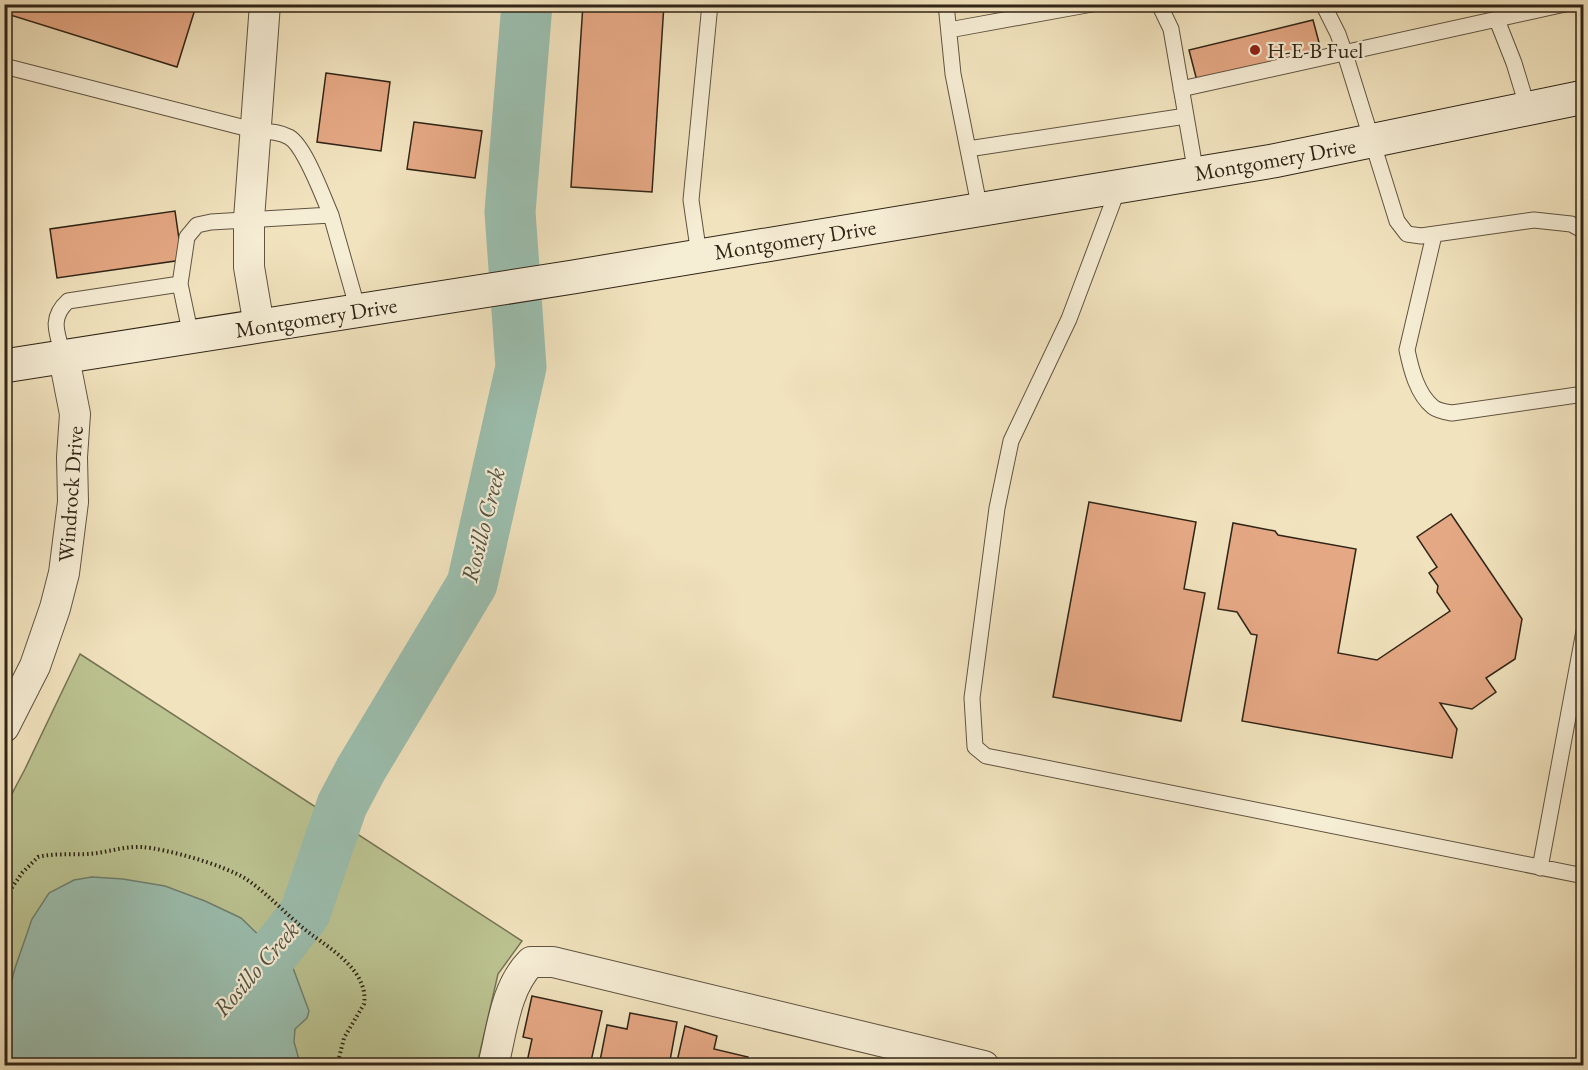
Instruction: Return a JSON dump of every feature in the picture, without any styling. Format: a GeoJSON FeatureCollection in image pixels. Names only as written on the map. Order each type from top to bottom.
{"type":"FeatureCollection","features":[{"type":"Feature","properties":{"kind":"main road","name":"Montgomery Drive"},"geometry":{"type":"LineString","coordinates":[[4,366],[573,277],[1196,174],[1373,141],[1584,97]]}},
{"type":"Feature","properties":{"kind":"street"},"geometry":{"type":"LineString","coordinates":[[260,326],[249,267],[249,219],[265,4]]}},
{"type":"Feature","properties":{"kind":"street","name":"Windrock Drive"},"geometry":{"type":"LineString","coordinates":[[4,727],[35,666],[55,608],[64,573],[73,502],[72,457],[75,414],[64,358]]}},
{"type":"Feature","properties":{"kind":"street"},"geometry":{"type":"LineString","coordinates":[[493,1065],[514,985],[531,962],[553,962],[984,1065]]}},
{"type":"Feature","properties":{"kind":"lane"},"geometry":{"type":"LineString","coordinates":[[699,255],[691,200],[710,4]]}},
{"type":"Feature","properties":{"kind":"lane"},"geometry":{"type":"LineString","coordinates":[[946,4],[953,74],[980,210]]}},
{"type":"Feature","properties":{"kind":"lane"},"geometry":{"type":"LineString","coordinates":[[949,30],[1092,4]]}},
{"type":"Feature","properties":{"kind":"lane"},"geometry":{"type":"LineString","coordinates":[[1159,4],[1171,29],[1196,174]]}},
{"type":"Feature","properties":{"kind":"lane"},"geometry":{"type":"LineString","coordinates":[[1323,4],[1345,54],[1397,220],[1407,234],[1434,235],[1534,220],[1571,224],[1584,231]]}},
{"type":"Feature","properties":{"kind":"lane"},"geometry":{"type":"LineString","coordinates":[[1181,88],[1345,54],[1565,4]]}},
{"type":"Feature","properties":{"kind":"lane"},"geometry":{"type":"LineString","coordinates":[[1497,20],[1514,63],[1528,109]]}},
{"type":"Feature","properties":{"kind":"lane"},"geometry":{"type":"LineString","coordinates":[[4,66],[290,138],[306,157],[331,215],[358,310]]}},
{"type":"Feature","properties":{"kind":"lane"},"geometry":{"type":"LineString","coordinates":[[968,149],[1186,117]]}},
{"type":"Feature","properties":{"kind":"lane"},"geometry":{"type":"LineString","coordinates":[[1119,186],[1069,318],[1011,441],[997,508],[972,698],[975,747],[986,756],[1584,876]]}},
{"type":"Feature","properties":{"kind":"lane"},"geometry":{"type":"LineString","coordinates":[[191,336],[180,284],[187,237],[197,225],[249,219],[331,215]]}},
{"type":"Feature","properties":{"kind":"lane"},"geometry":{"type":"LineString","coordinates":[[1434,235],[1407,350],[1410,368],[1429,403],[1435,409],[1452,413],[1584,394]]}},
{"type":"Feature","properties":{"kind":"lane"},"geometry":{"type":"LineString","coordinates":[[64,358],[55,322],[59,309],[68,301],[180,284]]}},
{"type":"Feature","properties":{"kind":"lane"},"geometry":{"type":"LineString","coordinates":[[1540,868],[1584,631]]}},
{"type":"Feature","properties":{"kind":"path"},"geometry":{"type":"LineString","coordinates":[[4,899],[22,873],[38,857],[93,854],[119,848],[142,847],[188,858],[236,874],[257,887],[305,929],[330,947],[360,978],[364,1004],[346,1033],[337,1065]]}},
{"type":"Feature","properties":{"kind":"green space"},"geometry":{"type":"Polygon","coordinates":[[[80,654],[522,941],[498,974],[477,1065],[5,1066],[5,807],[80,654]]]}},
{"type":"Feature","properties":{"kind":"water"},"geometry":{"type":"Polygon","coordinates":[[[92,877],[123,879],[165,886],[241,918],[293,968],[309,1011],[307,1018],[295,1029],[294,1042],[300,1063],[298,1065],[5,1065],[5,1007],[15,968],[32,919],[49,893],[74,880],[92,877]]]}},
{"type":"Feature","properties":{"kind":"building"},"geometry":{"type":"Polygon","coordinates":[[[4,4],[190,4],[196,6],[177,67],[4,13],[4,4]]]}},
{"type":"Feature","properties":{"kind":"building"},"geometry":{"type":"Polygon","coordinates":[[[424,4],[449,4],[448,10],[424,8],[424,4]]]}},
{"type":"Feature","properties":{"kind":"building"},"geometry":{"type":"Polygon","coordinates":[[[583,4],[664,4],[652,192],[571,187],[583,4]]]}},
{"type":"Feature","properties":{"kind":"building","name":"H-E-B Fuel"},"geometry":{"type":"Polygon","coordinates":[[[1313,20],[1321,50],[1197,81],[1189,50],[1313,20]]]}},
{"type":"Feature","properties":{"kind":"building"},"geometry":{"type":"Polygon","coordinates":[[[326,73],[390,82],[381,151],[317,142],[326,73]]]}},
{"type":"Feature","properties":{"kind":"building"},"geometry":{"type":"Polygon","coordinates":[[[414,122],[482,131],[475,178],[407,169],[414,122]]]}},
{"type":"Feature","properties":{"kind":"building"},"geometry":{"type":"Polygon","coordinates":[[[175,211],[182,260],[57,278],[50,229],[175,211]]]}},
{"type":"Feature","properties":{"kind":"building"},"geometry":{"type":"Polygon","coordinates":[[[1089,502],[1196,522],[1184,589],[1205,593],[1181,721],[1053,697],[1089,502]]]}},
{"type":"Feature","properties":{"kind":"building"},"geometry":{"type":"Polygon","coordinates":[[[1451,514],[1522,619],[1515,659],[1486,678],[1496,692],[1472,709],[1440,703],[1457,729],[1452,758],[1242,721],[1257,635],[1251,634],[1237,612],[1218,609],[1233,523],[1275,531],[1278,535],[1356,549],[1338,653],[1377,660],[1450,611],[1437,592],[1438,586],[1429,573],[1437,567],[1417,537],[1451,514]]]}},
{"type":"Feature","properties":{"kind":"building"},"geometry":{"type":"Polygon","coordinates":[[[532,996],[602,1011],[590,1066],[515,1066],[516,1060],[527,1062],[532,1039],[523,1037],[532,996]]]}},
{"type":"Feature","properties":{"kind":"building"},"geometry":{"type":"Polygon","coordinates":[[[630,1013],[677,1022],[669,1066],[599,1066],[607,1025],[627,1029],[630,1013]]]}},
{"type":"Feature","properties":{"kind":"building"},"geometry":{"type":"Polygon","coordinates":[[[685,1026],[717,1036],[714,1049],[748,1057],[746,1066],[676,1066],[685,1026]]]}},
{"type":"Feature","properties":{"kind":"building"},"geometry":{"type":"Polygon","coordinates":[[[789,1059],[821,1066],[788,1066],[789,1059]]]}},
{"type":"Feature","properties":{"kind":"waterway","name":"Rosillo Creek"},"geometry":{"type":"LineString","coordinates":[[168,1066],[276,950],[305,913],[342,805],[361,769],[472,584],[521,367],[510,212],[527,4]]}},
{"type":"Feature","properties":{"kind":"place","name":"H-E-B Fuel"},"geometry":{"type":"Point","coordinates":[1255,50]}}]}
